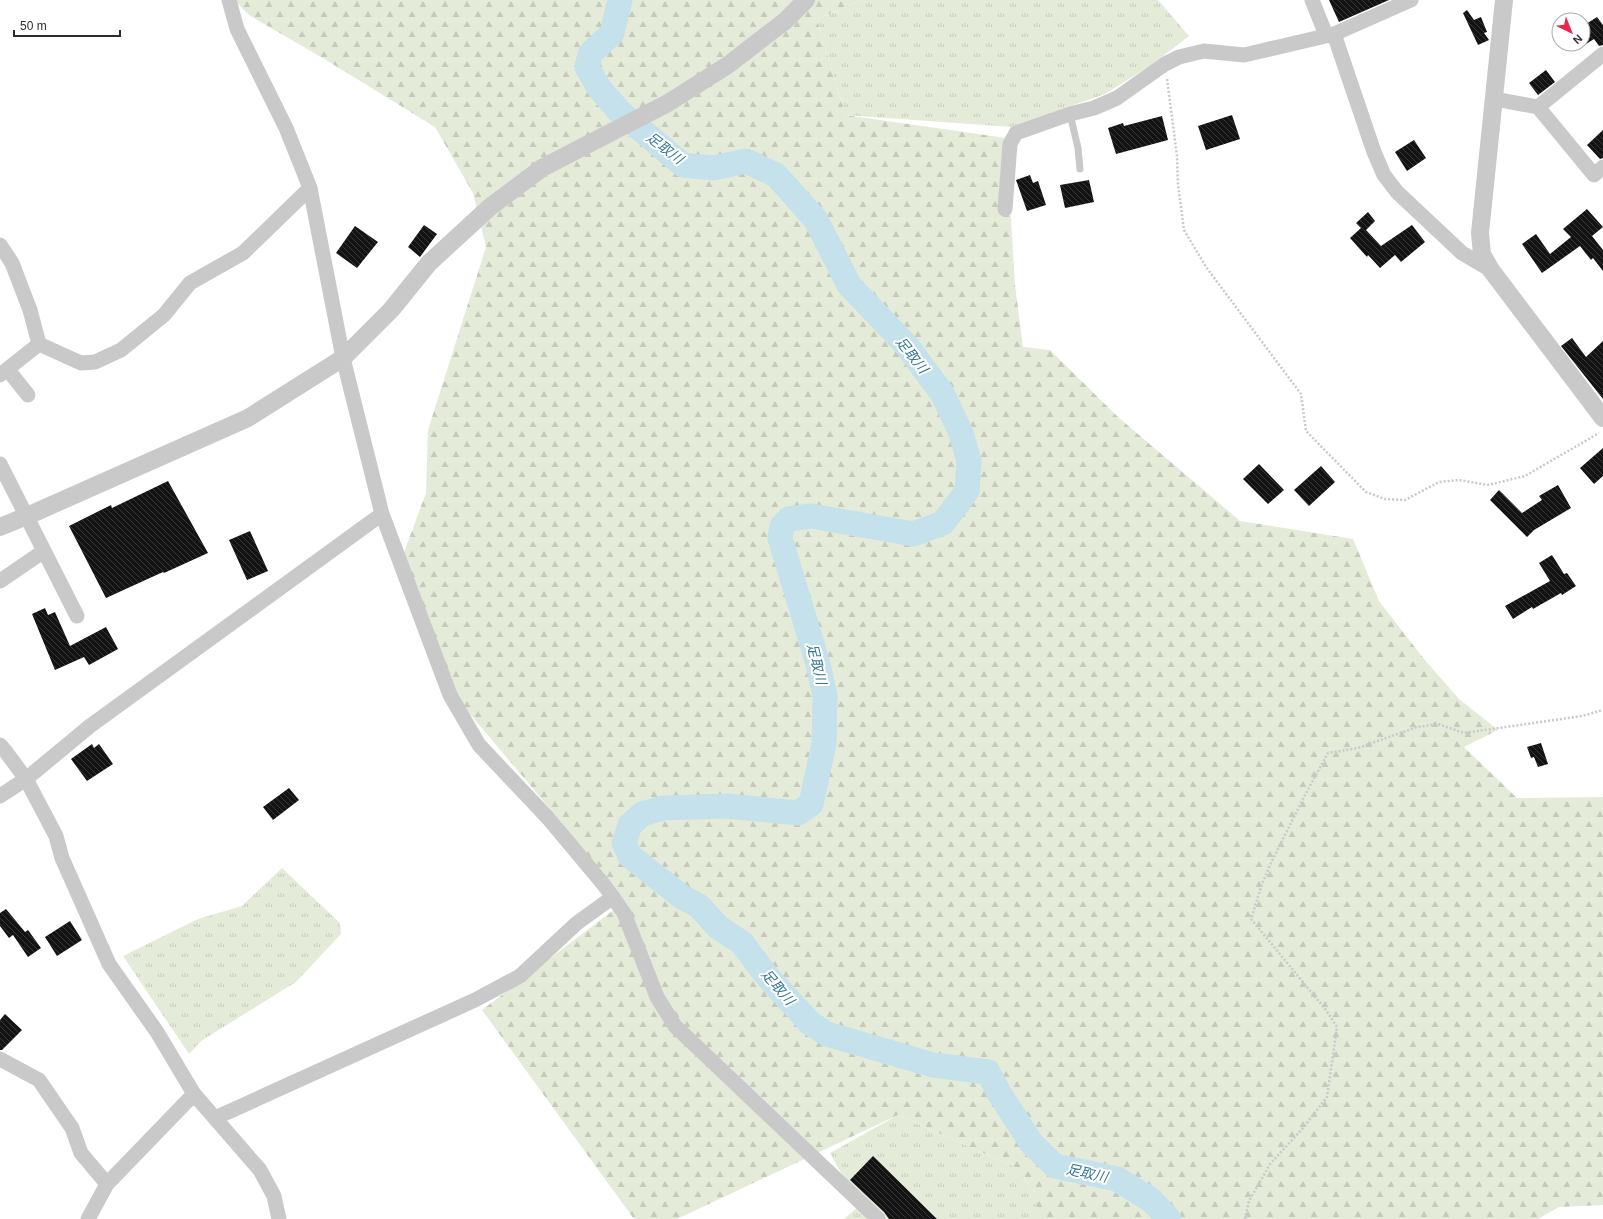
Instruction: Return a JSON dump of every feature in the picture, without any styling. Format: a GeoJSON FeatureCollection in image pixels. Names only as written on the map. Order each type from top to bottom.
{"type":"FeatureCollection","features":[{"type":"Feature","properties":{"kind":"street"},"geometry":{"type":"LineString","coordinates":[[229,0],[237,29],[286,128],[310,188],[343,358],[382,514],[450,696],[479,745],[548,818],[613,897],[624,913],[657,997],[675,1026],[878,1219]]}},
{"type":"Feature","properties":{"kind":"street"},"geometry":{"type":"LineString","coordinates":[[0,527],[248,418],[343,358],[391,310],[430,263],[490,207],[542,168],[668,103],[728,65],[785,21],[806,0]]}},
{"type":"Feature","properties":{"kind":"street"},"geometry":{"type":"LineString","coordinates":[[1312,0],[1330,35],[1384,175],[1398,192],[1462,253],[1491,270]]}},
{"type":"Feature","properties":{"kind":"street"},"geometry":{"type":"LineString","coordinates":[[1005,209],[1010,144],[1016,133],[1070,114],[1094,108],[1117,98],[1165,64],[1179,57],[1204,51],[1244,55],[1330,35],[1411,0]]}},
{"type":"Feature","properties":{"kind":"street"},"geometry":{"type":"LineString","coordinates":[[1504,0],[1480,233],[1482,254],[1491,270],[1603,418]]}},
{"type":"Feature","properties":{"kind":"street"},"geometry":{"type":"LineString","coordinates":[[1538,107],[1603,54]]}},
{"type":"Feature","properties":{"kind":"street"},"geometry":{"type":"LineString","coordinates":[[1495,99],[1538,107],[1594,175],[1603,167]]}},
{"type":"Feature","properties":{"kind":"street"},"geometry":{"type":"LineString","coordinates":[[39,344],[81,362],[95,362],[121,350],[164,315],[190,283],[243,253],[310,188]]}},
{"type":"Feature","properties":{"kind":"street"},"geometry":{"type":"LineString","coordinates":[[0,245],[12,263],[30,310],[39,344]]}},
{"type":"Feature","properties":{"kind":"street"},"geometry":{"type":"LineString","coordinates":[[28,395],[4,372],[39,344]]}},
{"type":"Feature","properties":{"kind":"street"},"geometry":{"type":"LineString","coordinates":[[0,464],[77,616]]}},
{"type":"Feature","properties":{"kind":"street"},"geometry":{"type":"LineString","coordinates":[[0,796],[26,779],[90,726],[382,514]]}},
{"type":"Feature","properties":{"kind":"street"},"geometry":{"type":"LineString","coordinates":[[0,581],[44,551]]}},
{"type":"Feature","properties":{"kind":"street"},"geometry":{"type":"LineString","coordinates":[[0,745],[26,779],[56,836],[62,858],[109,964],[157,1032],[194,1094],[260,1170],[274,1196],[279,1219]]}},
{"type":"Feature","properties":{"kind":"street"},"geometry":{"type":"LineString","coordinates":[[215,1118],[475,1000],[520,976],[578,923],[613,897]]}},
{"type":"Feature","properties":{"kind":"street"},"geometry":{"type":"LineString","coordinates":[[0,1059],[39,1080],[72,1128],[81,1153],[107,1184]]}},
{"type":"Feature","properties":{"kind":"street"},"geometry":{"type":"LineString","coordinates":[[88,1219],[107,1184],[194,1094]]}},
{"type":"Feature","properties":{"kind":"lane"},"geometry":{"type":"LineString","coordinates":[[1070,114],[1078,148],[1080,169]]}},
{"type":"Feature","properties":{"kind":"path"},"geometry":{"type":"LineString","coordinates":[[1165,64],[1177,156],[1178,185],[1184,230],[1206,267],[1301,394],[1306,431],[1366,492],[1385,499],[1405,500],[1439,482],[1459,480],[1488,486],[1525,476],[1603,431]]}},
{"type":"Feature","properties":{"kind":"path"},"geometry":{"type":"LineString","coordinates":[[1245,1219],[1249,1201],[1270,1164],[1303,1128],[1327,1096],[1337,1027],[1326,1010],[1251,919],[1262,884],[1271,863],[1305,794],[1328,753],[1358,748],[1417,727],[1438,724],[1464,733],[1582,716],[1603,710]]}},
{"type":"Feature","properties":{"kind":"green space"},"geometry":{"type":"Polygon","coordinates":[[[234,0],[862,0],[817,19],[845,115],[1006,138],[1015,285],[1023,347],[1050,350],[1118,417],[1240,521],[1353,539],[1379,601],[1424,659],[1459,699],[1498,730],[1464,747],[1517,798],[1603,797],[1603,1205],[1559,1207],[1538,1219],[1037,1219],[1037,1195],[1017,1168],[898,1115],[677,1219],[634,1219],[482,1010],[623,903],[562,823],[459,701],[403,555],[426,493],[428,430],[486,247],[473,193],[435,127],[249,15],[234,0]]]}},
{"type":"Feature","properties":{"kind":"green space"},"geometry":{"type":"Polygon","coordinates":[[[862,0],[1158,0],[1189,36],[1150,66],[1105,94],[1012,127],[845,115],[817,19],[862,0]]]}},
{"type":"Feature","properties":{"kind":"green space"},"geometry":{"type":"Polygon","coordinates":[[[282,868],[340,923],[341,934],[296,982],[201,1041],[189,1054],[123,956],[198,919],[242,906],[282,868]]]}},
{"type":"Feature","properties":{"kind":"green space"},"geometry":{"type":"Polygon","coordinates":[[[898,1115],[1017,1168],[1037,1195],[1037,1219],[844,1219],[859,1206],[830,1153],[898,1115]]]}},
{"type":"Feature","properties":{"kind":"building"},"geometry":{"type":"Polygon","coordinates":[[[1329,0],[1389,0],[1339,22],[1329,0]]]}},
{"type":"Feature","properties":{"kind":"building"},"geometry":{"type":"Polygon","coordinates":[[[1467,10],[1474,20],[1481,17],[1487,32],[1484,33],[1489,40],[1478,45],[1463,13],[1467,10]]]}},
{"type":"Feature","properties":{"kind":"building"},"geometry":{"type":"Polygon","coordinates":[[[1597,17],[1603,25],[1603,45],[1599,46],[1594,39],[1591,41],[1591,21],[1597,17]]]}},
{"type":"Feature","properties":{"kind":"building"},"geometry":{"type":"Polygon","coordinates":[[[1546,70],[1555,82],[1538,95],[1529,83],[1546,70]]]}},
{"type":"Feature","properties":{"kind":"building"},"geometry":{"type":"Polygon","coordinates":[[[1232,115],[1240,139],[1206,150],[1198,126],[1232,115]]]}},
{"type":"Feature","properties":{"kind":"building"},"geometry":{"type":"Polygon","coordinates":[[[1162,116],[1168,140],[1116,154],[1108,128],[1123,123],[1124,126],[1162,116]]]}},
{"type":"Feature","properties":{"kind":"building"},"geometry":{"type":"Polygon","coordinates":[[[1603,130],[1603,158],[1600,159],[1587,145],[1603,130]]]}},
{"type":"Feature","properties":{"kind":"building"},"geometry":{"type":"Polygon","coordinates":[[[1414,140],[1426,158],[1407,171],[1395,152],[1414,140]]]}},
{"type":"Feature","properties":{"kind":"building"},"geometry":{"type":"Polygon","coordinates":[[[1030,175],[1033,183],[1038,181],[1046,205],[1027,211],[1016,180],[1030,175]]]}},
{"type":"Feature","properties":{"kind":"building"},"geometry":{"type":"Polygon","coordinates":[[[1089,180],[1094,202],[1065,208],[1060,185],[1089,180]]]}},
{"type":"Feature","properties":{"kind":"building"},"geometry":{"type":"Polygon","coordinates":[[[1587,209],[1603,227],[1592,236],[1603,250],[1603,271],[1593,258],[1591,260],[1580,246],[1542,273],[1522,244],[1536,234],[1550,254],[1571,237],[1563,229],[1587,209]]]}},
{"type":"Feature","properties":{"kind":"building"},"geometry":{"type":"Polygon","coordinates":[[[1368,212],[1375,221],[1366,230],[1381,246],[1412,225],[1425,242],[1401,262],[1395,255],[1380,268],[1368,255],[1367,257],[1350,238],[1361,228],[1356,223],[1368,212]]]}},
{"type":"Feature","properties":{"kind":"building"},"geometry":{"type":"Polygon","coordinates":[[[424,225],[437,234],[420,257],[408,247],[424,225]]]}},
{"type":"Feature","properties":{"kind":"building"},"geometry":{"type":"Polygon","coordinates":[[[355,226],[378,242],[357,268],[336,253],[355,226]]]}},
{"type":"Feature","properties":{"kind":"building"},"geometry":{"type":"Polygon","coordinates":[[[1572,338],[1586,357],[1603,341],[1603,399],[1561,346],[1572,338]]]}},
{"type":"Feature","properties":{"kind":"building"},"geometry":{"type":"Polygon","coordinates":[[[1603,448],[1603,476],[1594,484],[1580,468],[1603,448]]]}},
{"type":"Feature","properties":{"kind":"building"},"geometry":{"type":"Polygon","coordinates":[[[1259,464],[1284,490],[1268,504],[1243,479],[1259,464]]]}},
{"type":"Feature","properties":{"kind":"building"},"geometry":{"type":"Polygon","coordinates":[[[1321,466],[1335,482],[1309,506],[1294,490],[1321,466]]]}},
{"type":"Feature","properties":{"kind":"building"},"geometry":{"type":"Polygon","coordinates":[[[168,481],[208,553],[106,598],[69,526],[111,505],[112,508],[168,481]]]}},
{"type":"Feature","properties":{"kind":"building"},"geometry":{"type":"Polygon","coordinates":[[[1558,485],[1571,508],[1534,530],[1527,537],[1490,500],[1499,490],[1522,513],[1542,500],[1539,496],[1558,485]]]}},
{"type":"Feature","properties":{"kind":"building"},"geometry":{"type":"Polygon","coordinates":[[[250,531],[268,571],[247,580],[229,540],[250,531]]]}},
{"type":"Feature","properties":{"kind":"building"},"geometry":{"type":"Polygon","coordinates":[[[1552,555],[1564,574],[1567,573],[1576,586],[1562,595],[1561,593],[1533,609],[1532,607],[1513,619],[1505,606],[1550,581],[1539,563],[1552,555]]]}},
{"type":"Feature","properties":{"kind":"building"},"geometry":{"type":"Polygon","coordinates":[[[45,608],[48,615],[55,612],[70,646],[106,627],[118,649],[89,665],[84,657],[55,670],[32,614],[45,608]]]}},
{"type":"Feature","properties":{"kind":"building"},"geometry":{"type":"Polygon","coordinates":[[[1541,743],[1548,764],[1538,767],[1534,757],[1531,758],[1527,747],[1541,743]]]}},
{"type":"Feature","properties":{"kind":"building"},"geometry":{"type":"Polygon","coordinates":[[[92,744],[94,748],[99,744],[113,764],[87,781],[71,759],[92,744]]]}},
{"type":"Feature","properties":{"kind":"building"},"geometry":{"type":"Polygon","coordinates":[[[289,788],[299,800],[273,820],[263,807],[289,788]]]}},
{"type":"Feature","properties":{"kind":"building"},"geometry":{"type":"Polygon","coordinates":[[[6,909],[25,932],[28,930],[41,948],[28,957],[13,935],[9,938],[0,926],[0,913],[6,909]]]}},
{"type":"Feature","properties":{"kind":"building"},"geometry":{"type":"Polygon","coordinates":[[[70,921],[82,940],[57,956],[45,937],[70,921]]]}},
{"type":"Feature","properties":{"kind":"building"},"geometry":{"type":"Polygon","coordinates":[[[5,1014],[22,1030],[2,1050],[0,1050],[0,1020],[5,1014]]]}},
{"type":"Feature","properties":{"kind":"building"},"geometry":{"type":"Polygon","coordinates":[[[873,1156],[937,1219],[889,1219],[884,1212],[850,1180],[873,1156]]]}},
{"type":"Feature","properties":{"kind":"waterway","name":"足取川"},"geometry":{"type":"LineString","coordinates":[[620,0],[612,33],[590,54],[587,67],[599,88],[620,112],[683,165],[713,168],[746,161],[776,175],[816,220],[849,285],[907,346],[942,393],[961,433],[969,461],[967,491],[943,523],[913,534],[811,516],[789,519],[782,526],[780,538],[818,664],[825,696],[824,744],[811,804],[798,813],[727,806],[663,808],[642,814],[630,825],[624,843],[630,856],[682,897],[699,906],[718,927],[742,943],[766,975],[810,1023],[827,1034],[933,1065],[988,1072],[999,1093],[1032,1144],[1055,1166],[1117,1179],[1151,1200],[1169,1219]]}}]}
